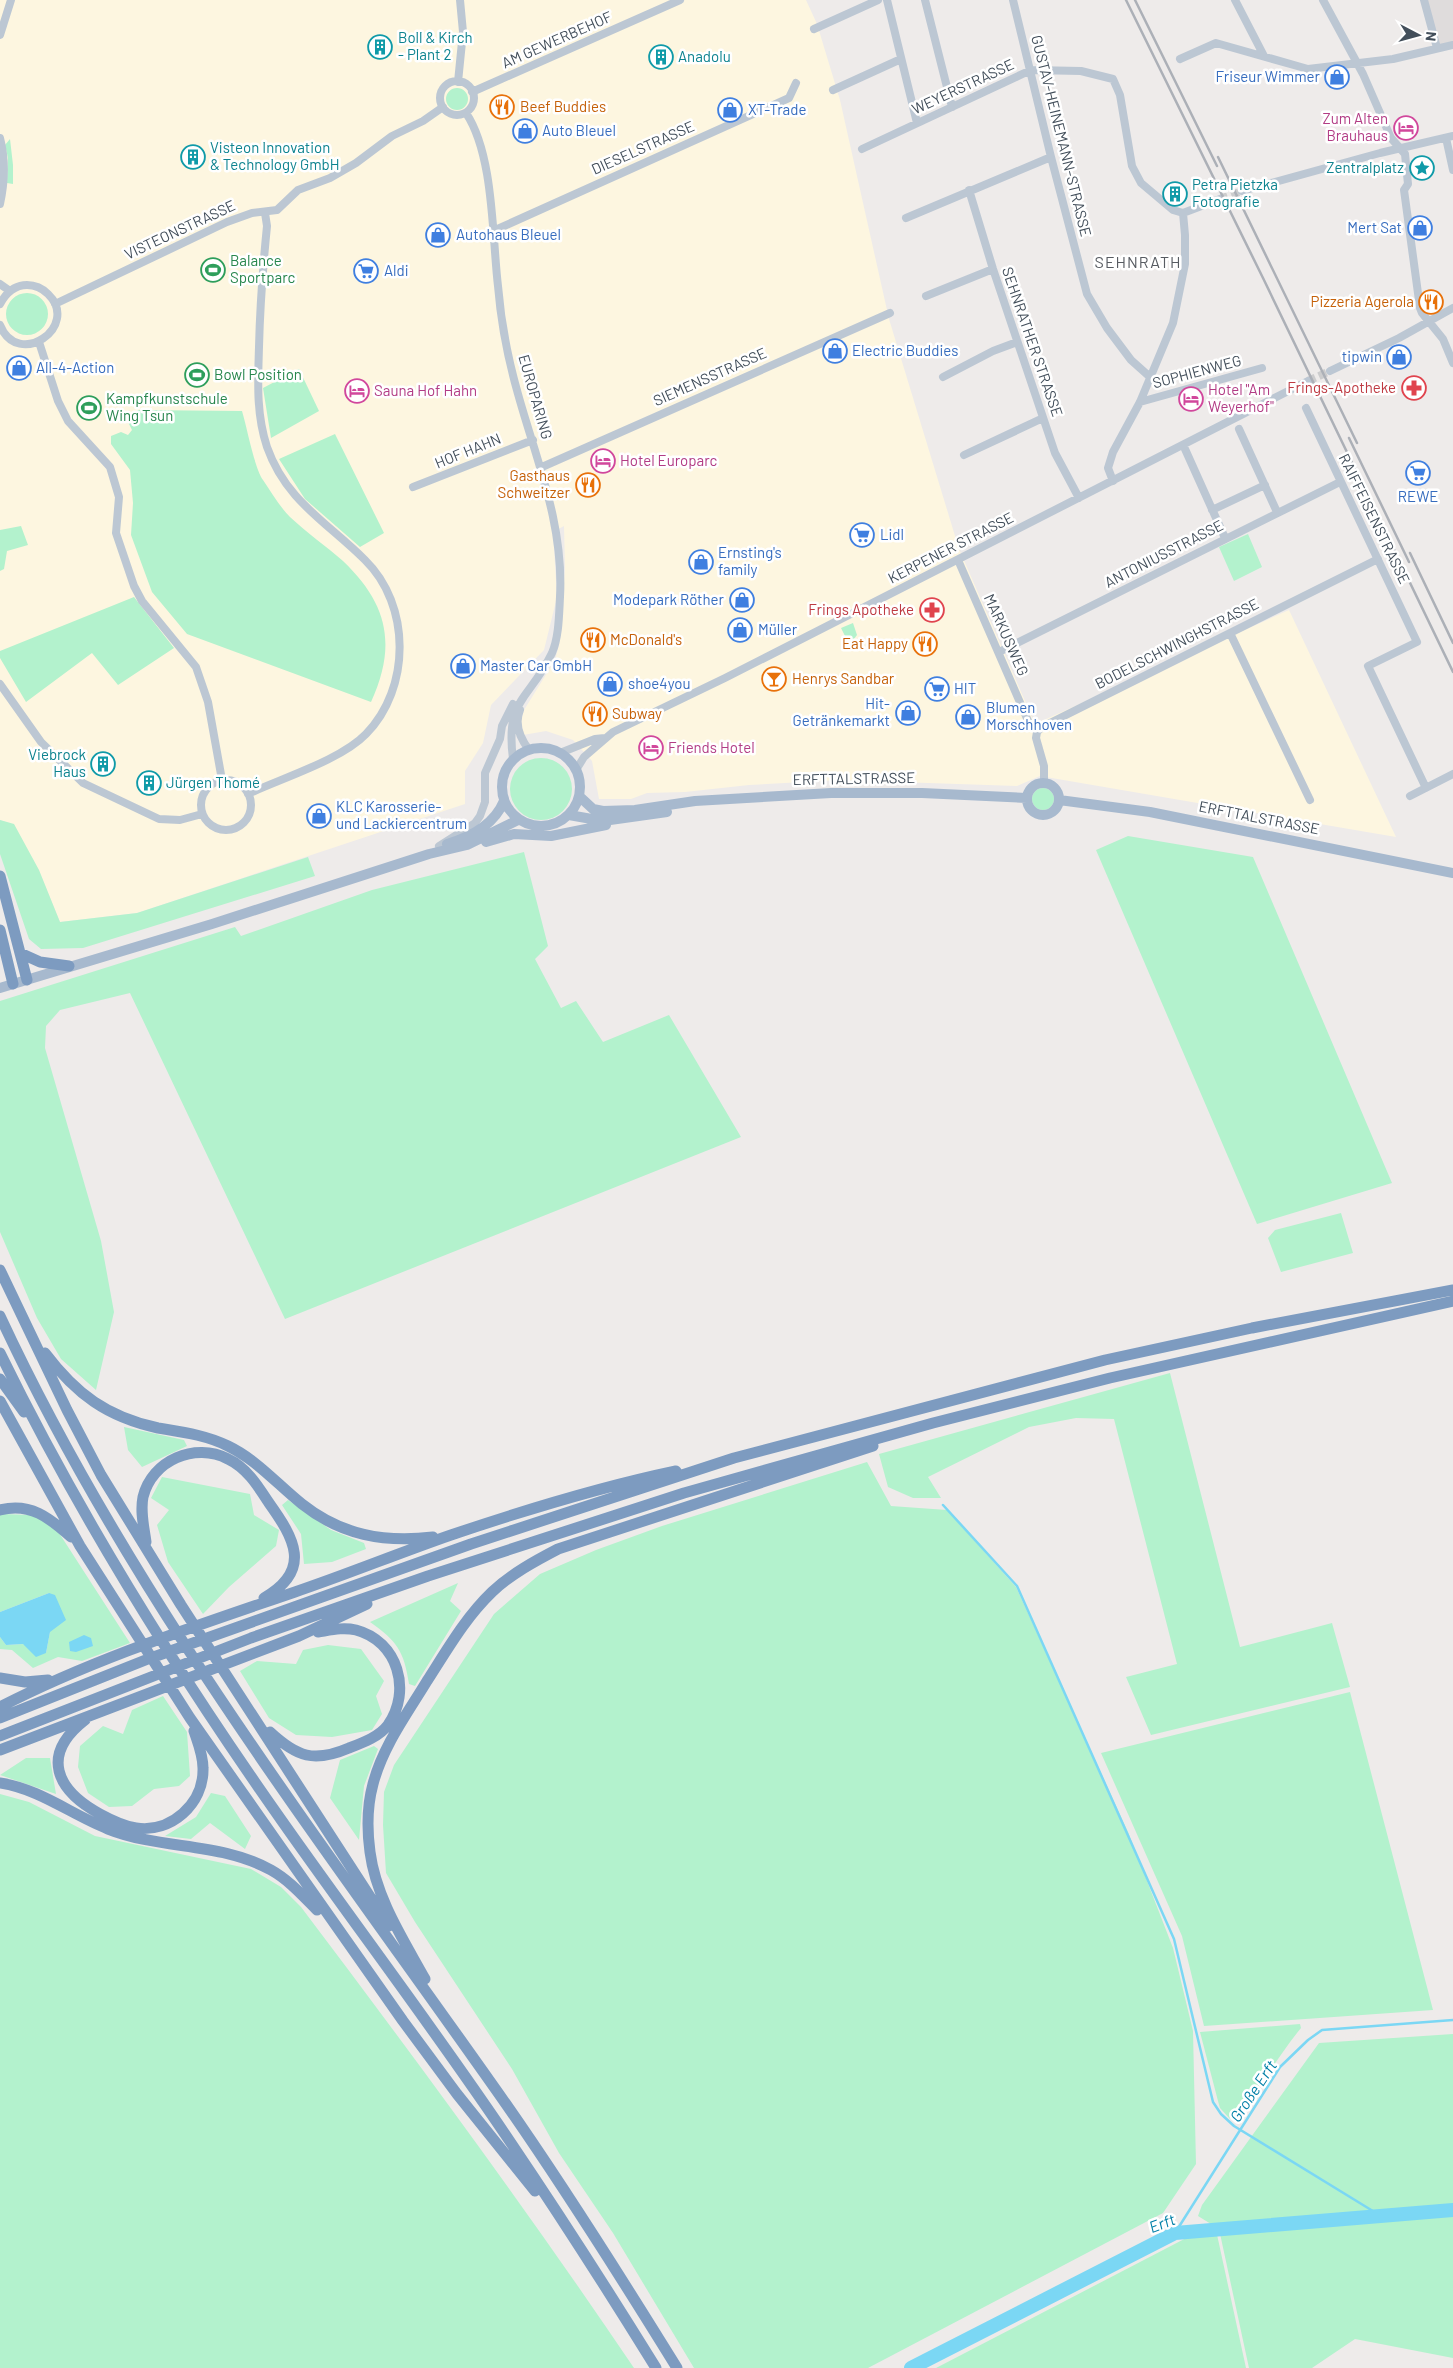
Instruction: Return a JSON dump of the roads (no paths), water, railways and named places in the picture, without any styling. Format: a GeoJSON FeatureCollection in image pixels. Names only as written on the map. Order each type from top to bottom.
{"type":"FeatureCollection","features":[{"type":"Feature","properties":{"kind":"highway"},"geometry":{"type":"LineString","coordinates":[[0,876],[27,980]]}},
{"type":"Feature","properties":{"kind":"highway"},"geometry":{"type":"LineString","coordinates":[[0,930],[13,984]]}},
{"type":"Feature","properties":{"kind":"highway"},"geometry":{"type":"LineString","coordinates":[[20,953],[40,962],[69,966]]}},
{"type":"Feature","properties":{"kind":"highway"},"geometry":{"type":"LineString","coordinates":[[0,1270],[30,1335],[102,1475],[181,1605],[258,1721],[346,1862],[426,1982]]}},
{"type":"Feature","properties":{"kind":"highway"},"geometry":{"type":"LineString","coordinates":[[0,1707],[64,1676],[247,1607],[296,1592],[452,1535],[564,1500],[654,1475],[734,1458],[1105,1360],[1252,1328],[1453,1290]]}},
{"type":"Feature","properties":{"kind":"highway"},"geometry":{"type":"LineString","coordinates":[[0,1736],[251,1638],[428,1576],[684,1493],[933,1423],[1119,1376],[1453,1301]]}},
{"type":"Feature","properties":{"kind":"highway"},"geometry":{"type":"LineString","coordinates":[[0,1316],[43,1403],[86,1480],[164,1611],[217,1693],[508,2106],[592,2232],[677,2368]]}},
{"type":"Feature","properties":{"kind":"highway"},"geometry":{"type":"LineString","coordinates":[[30,1335],[62,1375],[80,1393],[93,1402],[129,1420],[202,1436],[238,1451],[268,1472],[302,1504],[333,1524],[362,1536],[379,1538],[409,1539],[452,1535]]}},
{"type":"Feature","properties":{"kind":"highway"},"geometry":{"type":"LineString","coordinates":[[0,1353],[36,1428],[85,1516],[146,1617],[280,1818],[510,2141],[656,2368]]}},
{"type":"Feature","properties":{"kind":"highway"},"geometry":{"type":"LineString","coordinates":[[0,1379],[36,1428]]}},
{"type":"Feature","properties":{"kind":"highway"},"geometry":{"type":"LineString","coordinates":[[0,1401],[80,1546],[190,1718],[341,1935],[457,2094],[577,2243]]}},
{"type":"Feature","properties":{"kind":"highway"},"geometry":{"type":"LineString","coordinates":[[441,2013],[387,1908],[373,1871],[368,1840],[370,1796],[384,1754],[403,1719],[463,1625],[491,1593],[530,1564],[558,1549],[860,1452],[933,1423]]}},
{"type":"Feature","properties":{"kind":"highway"},"geometry":{"type":"LineString","coordinates":[[148,1551],[142,1519],[142,1503],[146,1488],[157,1471],[172,1459],[190,1453],[211,1453],[230,1459],[254,1480],[288,1530],[295,1550],[293,1567],[280,1587],[247,1607]]}},
{"type":"Feature","properties":{"kind":"highway"},"geometry":{"type":"LineString","coordinates":[[0,1718],[148,1659],[462,1547],[734,1458]]}},
{"type":"Feature","properties":{"kind":"highway"},"geometry":{"type":"LineString","coordinates":[[0,1510],[19,1508],[45,1515],[80,1546]]}},
{"type":"Feature","properties":{"kind":"highway"},"geometry":{"type":"LineString","coordinates":[[0,1750],[299,1636],[428,1576]]}},
{"type":"Feature","properties":{"kind":"highway"},"geometry":{"type":"LineString","coordinates":[[258,1721],[285,1746],[300,1754],[318,1757],[330,1756],[372,1739],[387,1726],[398,1705],[401,1688],[399,1670],[391,1654],[373,1638],[356,1630],[340,1628],[299,1636]]}},
{"type":"Feature","properties":{"kind":"highway"},"geometry":{"type":"LineString","coordinates":[[0,1678],[14,1682],[37,1682],[64,1676]]}},
{"type":"Feature","properties":{"kind":"highway"},"geometry":{"type":"LineString","coordinates":[[96,1712],[73,1729],[63,1744],[59,1767],[63,1784],[76,1799],[97,1812],[129,1826],[146,1828],[164,1825],[178,1818],[193,1803],[200,1787],[202,1760],[190,1718]]}},
{"type":"Feature","properties":{"kind":"highway"},"geometry":{"type":"LineString","coordinates":[[0,1783],[34,1792],[92,1822],[128,1836],[221,1852],[249,1860],[272,1871],[294,1887],[341,1935]]}},
{"type":"Feature","properties":{"kind":"main road"},"geometry":{"type":"LineString","coordinates":[[540,748],[560,753],[570,761],[576,770],[580,787],[579,796],[569,815],[558,823],[545,827],[531,826],[518,820],[511,814],[504,801],[502,778],[513,759],[529,750],[540,748]]}},
{"type":"Feature","properties":{"kind":"main road"},"geometry":{"type":"LineString","coordinates":[[1044,783],[1053,787],[1059,800],[1053,812],[1045,815],[1032,811],[1027,798],[1031,789],[1044,783]]}},
{"type":"Feature","properties":{"kind":"main road","name":"ERFTTALSTRASSE"},"geometry":{"type":"LineString","coordinates":[[741,799],[831,793],[922,793],[1027,798]]}},
{"type":"Feature","properties":{"kind":"main road"},"geometry":{"type":"LineString","coordinates":[[579,796],[590,807],[603,811],[635,810],[695,801],[741,799]]}},
{"type":"Feature","properties":{"kind":"main road"},"geometry":{"type":"LineString","coordinates":[[569,815],[598,820],[621,819],[741,799]]}},
{"type":"Feature","properties":{"kind":"main road","name":"ERFTTALSTRASSE"},"geometry":{"type":"LineString","coordinates":[[1059,800],[1159,814],[1453,873]]}},
{"type":"Feature","properties":{"kind":"main road"},"geometry":{"type":"LineString","coordinates":[[429,854],[439,846],[479,830],[494,817],[504,801]]}},
{"type":"Feature","properties":{"kind":"main road"},"geometry":{"type":"LineString","coordinates":[[0,988],[212,924],[429,854],[514,834],[551,836],[604,825],[621,819]]}},
{"type":"Feature","properties":{"kind":"main road"},"geometry":{"type":"LineString","coordinates":[[467,845],[518,820]]}},
{"type":"Feature","properties":{"kind":"street"},"geometry":{"type":"LineString","coordinates":[[0,35],[11,0]]}},
{"type":"Feature","properties":{"kind":"street"},"geometry":{"type":"LineString","coordinates":[[458,82],[463,32],[460,0]]}},
{"type":"Feature","properties":{"kind":"street","name":"AM GEWERBEHOF"},"geometry":{"type":"LineString","coordinates":[[472,92],[680,0]]}},
{"type":"Feature","properties":{"kind":"street"},"geometry":{"type":"LineString","coordinates":[[814,29],[878,0]]}},
{"type":"Feature","properties":{"kind":"street"},"geometry":{"type":"LineString","coordinates":[[887,0],[917,123]]}},
{"type":"Feature","properties":{"kind":"street"},"geometry":{"type":"LineString","coordinates":[[925,0],[952,107]]}},
{"type":"Feature","properties":{"kind":"street","name":"GUSTAV-HEINEMANN-STRASSE"},"geometry":{"type":"LineString","coordinates":[[1013,0],[1051,158],[1087,294],[1107,328],[1122,348],[1150,377]]}},
{"type":"Feature","properties":{"kind":"street"},"geometry":{"type":"LineString","coordinates":[[1235,0],[1264,56]]}},
{"type":"Feature","properties":{"kind":"street"},"geometry":{"type":"LineString","coordinates":[[1323,0],[1363,74],[1391,138],[1405,154],[1408,184],[1404,190],[1417,290],[1422,313],[1443,339],[1453,363]]}},
{"type":"Feature","properties":{"kind":"street"},"geometry":{"type":"LineString","coordinates":[[1424,0],[1437,48]]}},
{"type":"Feature","properties":{"kind":"street"},"geometry":{"type":"LineString","coordinates":[[1180,59],[1216,43],[1308,68],[1393,59],[1453,45]]}},
{"type":"Feature","properties":{"kind":"street"},"geometry":{"type":"LineString","coordinates":[[833,90],[901,60]]}},
{"type":"Feature","properties":{"kind":"street","name":"WEYERSTRASSE"},"geometry":{"type":"LineString","coordinates":[[862,149],[1031,70],[1081,71],[1113,79],[1120,95],[1132,166],[1141,183],[1173,210],[1183,213]]}},
{"type":"Feature","properties":{"kind":"street"},"geometry":{"type":"LineString","coordinates":[[458,82],[467,85],[472,92],[473,104],[466,113],[453,115],[443,107],[441,93],[451,83],[458,82]]}},
{"type":"Feature","properties":{"kind":"street","name":"DIESELSTRASSE"},"geometry":{"type":"LineString","coordinates":[[493,231],[789,98],[796,83]]}},
{"type":"Feature","properties":{"kind":"street","name":"VISTEONSTRASSE"},"geometry":{"type":"LineString","coordinates":[[55,304],[227,222],[252,213],[265,213],[277,210],[298,190],[330,178],[356,164],[392,136],[423,121],[443,107]]}},
{"type":"Feature","properties":{"kind":"street","name":"EUROPARING"},"geometry":{"type":"LineString","coordinates":[[466,113],[474,124],[482,149],[506,343],[519,396],[542,467],[556,531],[560,596],[556,638],[552,652],[532,685]]}},
{"type":"Feature","properties":{"kind":"street"},"geometry":{"type":"LineString","coordinates":[[1242,191],[1400,148],[1450,137],[1453,170]]}},
{"type":"Feature","properties":{"kind":"street"},"geometry":{"type":"LineString","coordinates":[[0,138],[5,158],[4,184],[0,204]]}},
{"type":"Feature","properties":{"kind":"street"},"geometry":{"type":"LineString","coordinates":[[906,218],[969,190],[1051,158]]}},
{"type":"Feature","properties":{"kind":"street","name":"SEHNRATHER STRASSE"},"geometry":{"type":"LineString","coordinates":[[969,190],[993,269],[1055,453],[1079,498]]}},
{"type":"Feature","properties":{"kind":"street"},"geometry":{"type":"LineString","coordinates":[[1112,481],[1108,468],[1113,452],[1140,402],[1173,322],[1185,264],[1183,213],[1220,199]]}},
{"type":"Feature","properties":{"kind":"street"},"geometry":{"type":"LineString","coordinates":[[248,794],[340,753],[366,735],[382,711],[392,689],[400,656],[400,640],[393,606],[379,576],[365,560],[302,505],[284,483],[268,448],[261,424],[257,398],[260,319],[267,226],[265,213]]}},
{"type":"Feature","properties":{"kind":"street"},"geometry":{"type":"LineString","coordinates":[[926,296],[993,269]]}},
{"type":"Feature","properties":{"kind":"street"},"geometry":{"type":"LineString","coordinates":[[0,284],[10,291]]}},
{"type":"Feature","properties":{"kind":"street"},"geometry":{"type":"LineString","coordinates":[[0,304],[10,291],[18,286],[36,286],[50,296],[55,304],[57,313],[52,330],[39,342],[30,344],[14,341],[1,328]]}},
{"type":"Feature","properties":{"kind":"street"},"geometry":{"type":"LineString","coordinates":[[1330,371],[1453,308]]}},
{"type":"Feature","properties":{"kind":"street","name":"SIEMENSSTRASSE"},"geometry":{"type":"LineString","coordinates":[[542,467],[890,313]]}},
{"type":"Feature","properties":{"kind":"street"},"geometry":{"type":"LineString","coordinates":[[39,342],[58,401],[68,421],[110,467],[119,497],[116,533],[134,586],[142,601],[196,667],[208,702],[222,780]]}},
{"type":"Feature","properties":{"kind":"street"},"geometry":{"type":"LineString","coordinates":[[943,377],[993,351],[1017,342]]}},
{"type":"Feature","properties":{"kind":"street","name":"SOPHIENWEG"},"geometry":{"type":"LineString","coordinates":[[1140,402],[1262,368]]}},
{"type":"Feature","properties":{"kind":"street","name":"KERPENER STRASSE"},"geometry":{"type":"LineString","coordinates":[[576,770],[584,757],[605,738],[1308,381]]}},
{"type":"Feature","properties":{"kind":"street","name":"RAIFFEISENSTRASSE"},"geometry":{"type":"LineString","coordinates":[[1306,408],[1417,642],[1368,666],[1426,788]]}},
{"type":"Feature","properties":{"kind":"street"},"geometry":{"type":"LineString","coordinates":[[964,455],[1043,418]]}},
{"type":"Feature","properties":{"kind":"street"},"geometry":{"type":"LineString","coordinates":[[1239,429],[1277,512]]}},
{"type":"Feature","properties":{"kind":"street","name":"HOF HAHN"},"geometry":{"type":"LineString","coordinates":[[413,488],[533,440]]}},
{"type":"Feature","properties":{"kind":"street"},"geometry":{"type":"LineString","coordinates":[[1185,449],[1225,538]]}},
{"type":"Feature","properties":{"kind":"street","name":"ANTONIUSSTRASSE"},"geometry":{"type":"LineString","coordinates":[[999,652],[1340,482]]}},
{"type":"Feature","properties":{"kind":"street"},"geometry":{"type":"LineString","coordinates":[[1212,510],[1265,486]]}},
{"type":"Feature","properties":{"kind":"street","name":"BODELSCHWINGHSTRASSE"},"geometry":{"type":"LineString","coordinates":[[1044,783],[1042,756],[1036,738],[1040,728],[1378,559]]}},
{"type":"Feature","properties":{"kind":"street","name":"MARKUSWEG"},"geometry":{"type":"LineString","coordinates":[[958,560],[1029,723]]}},
{"type":"Feature","properties":{"kind":"street"},"geometry":{"type":"LineString","coordinates":[[1230,633],[1310,800]]}},
{"type":"Feature","properties":{"kind":"street"},"geometry":{"type":"LineString","coordinates":[[0,684],[41,742],[83,783],[159,818],[180,820],[202,814]]}},
{"type":"Feature","properties":{"kind":"street"},"geometry":{"type":"LineString","coordinates":[[529,750],[521,739],[518,728],[518,714],[532,685]]}},
{"type":"Feature","properties":{"kind":"street"},"geometry":{"type":"LineString","coordinates":[[513,759],[510,728],[514,712],[532,685]]}},
{"type":"Feature","properties":{"kind":"street"},"geometry":{"type":"LineString","coordinates":[[439,846],[475,823],[480,816],[485,802],[485,773],[500,740],[502,726],[518,696],[532,685]]}},
{"type":"Feature","properties":{"kind":"street","name":"KERPENER STRASSE"},"geometry":{"type":"LineString","coordinates":[[560,753],[595,739],[605,738]]}},
{"type":"Feature","properties":{"kind":"street"},"geometry":{"type":"LineString","coordinates":[[1410,796],[1453,774]]}},
{"type":"Feature","properties":{"kind":"street"},"geometry":{"type":"LineString","coordinates":[[222,780],[238,783],[248,794],[251,810],[248,818],[236,829],[228,831],[212,827],[202,814],[201,807],[204,793],[215,783],[222,780]]}},
{"type":"Feature","properties":{"kind":"water"},"geometry":{"type":"Polygon","coordinates":[[[49,1593],[55,1595],[66,1620],[50,1632],[46,1653],[36,1657],[23,1644],[6,1645],[0,1637],[0,1612],[49,1593]]]}},
{"type":"Feature","properties":{"kind":"water"},"geometry":{"type":"Polygon","coordinates":[[[84,1635],[91,1638],[93,1646],[76,1652],[70,1651],[69,1642],[84,1635]]]}},
{"type":"Feature","properties":{"kind":"waterway"},"geometry":{"type":"LineString","coordinates":[[943,1505],[1017,1586],[1174,1939],[1213,2102],[1221,2114],[1234,2126],[1381,2216]]}},
{"type":"Feature","properties":{"kind":"waterway","name":"Große Erft"},"geometry":{"type":"LineString","coordinates":[[1175,2233],[1280,2067],[1308,2040],[1322,2030],[1453,2020]]}},
{"type":"Feature","properties":{"kind":"waterway","name":"Erft"},"geometry":{"type":"LineString","coordinates":[[911,2368],[1175,2233],[1453,2210]]}},
{"type":"Feature","properties":{"kind":"tunnel"},"geometry":{"type":"LineString","coordinates":[[1220,199],[1242,191]]}},
{"type":"Feature","properties":{"kind":"tunnel"},"geometry":{"type":"LineString","coordinates":[[1308,381],[1330,371]]}},
{"type":"Feature","properties":{"kind":"railway"},"geometry":{"type":"LineString","coordinates":[[1126,0],[1263,278],[1453,672]]}},
{"type":"Feature","properties":{"kind":"railway"},"geometry":{"type":"LineString","coordinates":[[1135,0],[1217,166]]}},
{"type":"Feature","properties":{"kind":"railway"},"geometry":{"type":"LineString","coordinates":[[1218,157],[1357,443]]}},
{"type":"Feature","properties":{"kind":"railway"},"geometry":{"type":"LineString","coordinates":[[1349,438],[1409,562]]}},
{"type":"Feature","properties":{"kind":"railway"},"geometry":{"type":"LineString","coordinates":[[1410,553],[1453,643]]}},
{"type":"Feature","properties":{"kind":"place","name":"Boll & Kirch - Plant 2"},"geometry":{"type":"Point","coordinates":[380,47]}},
{"type":"Feature","properties":{"kind":"place","name":"Anadolu"},"geometry":{"type":"Point","coordinates":[661,57]}},
{"type":"Feature","properties":{"kind":"place","name":"Friseur Wimmer"},"geometry":{"type":"Point","coordinates":[1337,77]}},
{"type":"Feature","properties":{"kind":"place","name":"Beef Buddies"},"geometry":{"type":"Point","coordinates":[502,107]}},
{"type":"Feature","properties":{"kind":"place","name":"XT-Trade"},"geometry":{"type":"Point","coordinates":[730,110]}},
{"type":"Feature","properties":{"kind":"place","name":"Zum Alten Brauhaus"},"geometry":{"type":"Point","coordinates":[1406,128]}},
{"type":"Feature","properties":{"kind":"place","name":"Auto Bleuel"},"geometry":{"type":"Point","coordinates":[525,131]}},
{"type":"Feature","properties":{"kind":"place","name":"Visteon Innovation & Technology GmbH"},"geometry":{"type":"Point","coordinates":[193,157]}},
{"type":"Feature","properties":{"kind":"place","name":"Zentralplatz"},"geometry":{"type":"Point","coordinates":[1422,168]}},
{"type":"Feature","properties":{"kind":"place","name":"Petra Pietzka Fotografie"},"geometry":{"type":"Point","coordinates":[1175,194]}},
{"type":"Feature","properties":{"kind":"place","name":"Mert Sat"},"geometry":{"type":"Point","coordinates":[1420,228]}},
{"type":"Feature","properties":{"kind":"place","name":"Autohaus Bleuel"},"geometry":{"type":"Point","coordinates":[438,235]}},
{"type":"Feature","properties":{"kind":"place","name":"Balance Sportparc"},"geometry":{"type":"Point","coordinates":[213,270]}},
{"type":"Feature","properties":{"kind":"place","name":"Aldi"},"geometry":{"type":"Point","coordinates":[366,271]}},
{"type":"Feature","properties":{"kind":"place","name":"Pizzeria Agerola"},"geometry":{"type":"Point","coordinates":[1431,302]}},
{"type":"Feature","properties":{"kind":"place","name":"Electric Buddies"},"geometry":{"type":"Point","coordinates":[835,351]}},
{"type":"Feature","properties":{"kind":"place","name":"tipwin"},"geometry":{"type":"Point","coordinates":[1399,357]}},
{"type":"Feature","properties":{"kind":"place","name":"All-4-Action"},"geometry":{"type":"Point","coordinates":[19,368]}},
{"type":"Feature","properties":{"kind":"place","name":"Bowl Position"},"geometry":{"type":"Point","coordinates":[197,375]}},
{"type":"Feature","properties":{"kind":"place","name":"Frings-Apotheke"},"geometry":{"type":"Point","coordinates":[1414,388]}},
{"type":"Feature","properties":{"kind":"place","name":"Sauna Hof Hahn"},"geometry":{"type":"Point","coordinates":[357,391]}},
{"type":"Feature","properties":{"kind":"place","name":"Hotel \"Am Weyerhof\""},"geometry":{"type":"Point","coordinates":[1191,399]}},
{"type":"Feature","properties":{"kind":"place","name":"Kampfkunstschule Wing Tsun"},"geometry":{"type":"Point","coordinates":[89,408]}},
{"type":"Feature","properties":{"kind":"place","name":"Hotel Europarc"},"geometry":{"type":"Point","coordinates":[603,461]}},
{"type":"Feature","properties":{"kind":"place","name":"REWE"},"geometry":{"type":"Point","coordinates":[1418,473]}},
{"type":"Feature","properties":{"kind":"place","name":"Gasthaus Schweitzer"},"geometry":{"type":"Point","coordinates":[588,485]}},
{"type":"Feature","properties":{"kind":"place","name":"Lidl"},"geometry":{"type":"Point","coordinates":[862,535]}},
{"type":"Feature","properties":{"kind":"place","name":"Ernsting's family"},"geometry":{"type":"Point","coordinates":[701,562]}},
{"type":"Feature","properties":{"kind":"place","name":"Modepark Röther"},"geometry":{"type":"Point","coordinates":[742,600]}},
{"type":"Feature","properties":{"kind":"place","name":"Frings Apotheke"},"geometry":{"type":"Point","coordinates":[932,610]}},
{"type":"Feature","properties":{"kind":"place","name":"Müller"},"geometry":{"type":"Point","coordinates":[740,630]}},
{"type":"Feature","properties":{"kind":"place","name":"McDonald's"},"geometry":{"type":"Point","coordinates":[593,640]}},
{"type":"Feature","properties":{"kind":"place","name":"Eat Happy"},"geometry":{"type":"Point","coordinates":[925,644]}},
{"type":"Feature","properties":{"kind":"place","name":"Master Car GmbH"},"geometry":{"type":"Point","coordinates":[463,666]}},
{"type":"Feature","properties":{"kind":"place","name":"Henrys Sandbar"},"geometry":{"type":"Point","coordinates":[774,679]}},
{"type":"Feature","properties":{"kind":"place","name":"shoe4you"},"geometry":{"type":"Point","coordinates":[610,684]}},
{"type":"Feature","properties":{"kind":"place","name":"HIT"},"geometry":{"type":"Point","coordinates":[937,689]}},
{"type":"Feature","properties":{"kind":"place","name":"Hit- Getränkemarkt"},"geometry":{"type":"Point","coordinates":[908,713]}},
{"type":"Feature","properties":{"kind":"place","name":"Subway"},"geometry":{"type":"Point","coordinates":[595,714]}},
{"type":"Feature","properties":{"kind":"place","name":"Blumen Morschhoven"},"geometry":{"type":"Point","coordinates":[968,717]}},
{"type":"Feature","properties":{"kind":"place","name":"Friends Hotel"},"geometry":{"type":"Point","coordinates":[651,748]}},
{"type":"Feature","properties":{"kind":"place","name":"Viebrock Haus"},"geometry":{"type":"Point","coordinates":[103,764]}},
{"type":"Feature","properties":{"kind":"place","name":"Jürgen Thomé"},"geometry":{"type":"Point","coordinates":[149,783]}},
{"type":"Feature","properties":{"kind":"place","name":"KLC Karosserie- und Lackiercentrum"},"geometry":{"type":"Point","coordinates":[319,816]}},
{"type":"Feature","properties":{"kind":"district","name":"SEHNRATH"},"geometry":{"type":"Point","coordinates":[1138,262]}}]}
